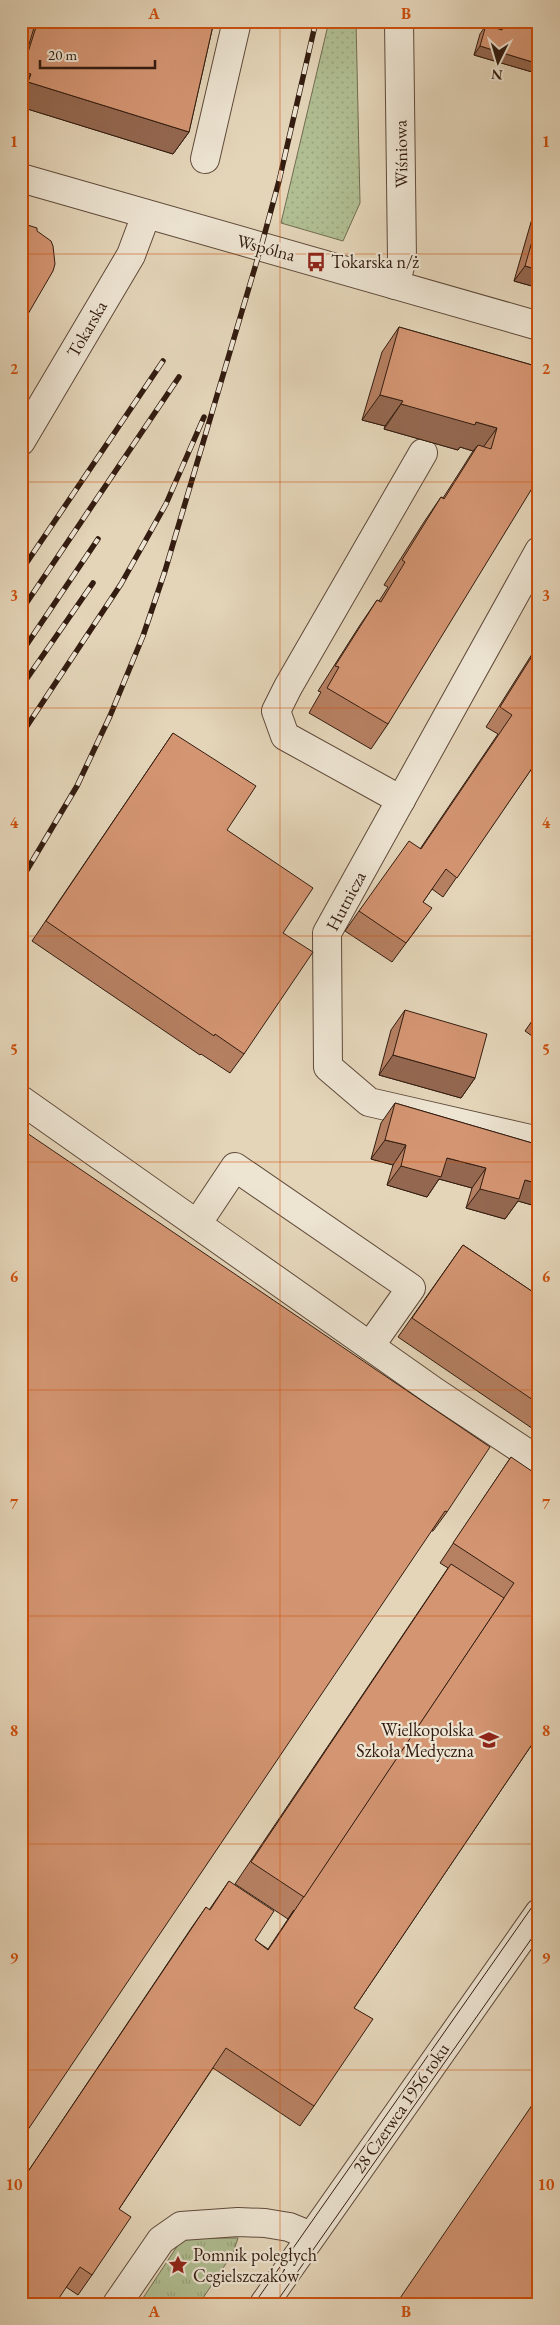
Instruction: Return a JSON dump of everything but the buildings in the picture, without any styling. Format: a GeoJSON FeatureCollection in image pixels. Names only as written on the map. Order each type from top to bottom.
{"type":"FeatureCollection","features":[{"type":"Feature","properties":{"kind":"street"},"geometry":{"type":"LineString","coordinates":[[205,159],[237,21]]}},
{"type":"Feature","properties":{"kind":"street","name":"Wiśniowa"},"geometry":{"type":"LineString","coordinates":[[395,285],[402,259],[399,21]]}},
{"type":"Feature","properties":{"kind":"street","name":"Wspólna"},"geometry":{"type":"LineString","coordinates":[[21,178],[539,326]]}},
{"type":"Feature","properties":{"kind":"street","name":"Tokarska"},"geometry":{"type":"LineString","coordinates":[[21,441],[131,255],[146,215]]}},
{"type":"Feature","properties":{"kind":"street"},"geometry":{"type":"LineString","coordinates":[[401,800],[285,736],[276,711],[422,453]]}},
{"type":"Feature","properties":{"kind":"street","name":"Hutnicza"},"geometry":{"type":"LineString","coordinates":[[539,551],[327,933],[328,1067],[369,1102],[539,1141]]}},
{"type":"Feature","properties":{"kind":"street"},"geometry":{"type":"LineString","coordinates":[[21,1100],[370,1346],[539,1461]]}},
{"type":"Feature","properties":{"kind":"street"},"geometry":{"type":"LineString","coordinates":[[197,1224],[235,1167],[411,1288],[370,1346]]}},
{"type":"Feature","properties":{"kind":"street","name":"28 Czerwca 1956 roku"},"geometry":{"type":"LineString","coordinates":[[264,2304],[539,1913]]}},
{"type":"Feature","properties":{"kind":"street"},"geometry":{"type":"LineString","coordinates":[[117,2304],[161,2240],[181,2226],[238,2222],[265,2223],[289,2227],[311,2236]]}},
{"type":"Feature","properties":{"kind":"green space"},"geometry":{"type":"Polygon","coordinates":[[[329,21],[356,21],[360,203],[343,241],[281,223],[329,21]]]}},
{"type":"Feature","properties":{"kind":"green space"},"geometry":{"type":"Polygon","coordinates":[[[238,2238],[233,2253],[199,2304],[139,2304],[178,2245],[185,2239],[238,2238]]]}},
{"type":"Feature","properties":{"kind":"tram line"},"geometry":{"type":"LineString","coordinates":[[254,2304],[539,1897]]}},
{"type":"Feature","properties":{"kind":"tram line"},"geometry":{"type":"LineString","coordinates":[[275,2304],[539,1928]]}},
{"type":"Feature","properties":{"kind":"railway"},"geometry":{"type":"LineString","coordinates":[[21,880],[77,786],[110,716],[143,636],[165,571],[261,247],[279,181],[316,21]]}},
{"type":"Feature","properties":{"kind":"railway"},"geometry":{"type":"LineString","coordinates":[[21,571],[163,361]]}},
{"type":"Feature","properties":{"kind":"railway"},"geometry":{"type":"LineString","coordinates":[[21,611],[179,377]]}},
{"type":"Feature","properties":{"kind":"railway"},"geometry":{"type":"LineString","coordinates":[[21,735],[121,584],[166,504],[204,417]]}},
{"type":"Feature","properties":{"kind":"railway"},"geometry":{"type":"LineString","coordinates":[[21,653],[98,539]]}},
{"type":"Feature","properties":{"kind":"railway"},"geometry":{"type":"LineString","coordinates":[[21,687],[93,583]]}},
{"type":"Feature","properties":{"kind":"place","name":"Tokarska n/ż"},"geometry":{"type":"Point","coordinates":[316,262]}},
{"type":"Feature","properties":{"kind":"place","name":"Wielkopolska Szkoła Medyczna"},"geometry":{"type":"Point","coordinates":[489,1740]}},
{"type":"Feature","properties":{"kind":"place","name":"Pomnik poległych Cegielszczaków"},"geometry":{"type":"Point","coordinates":[178,2265]}}]}
